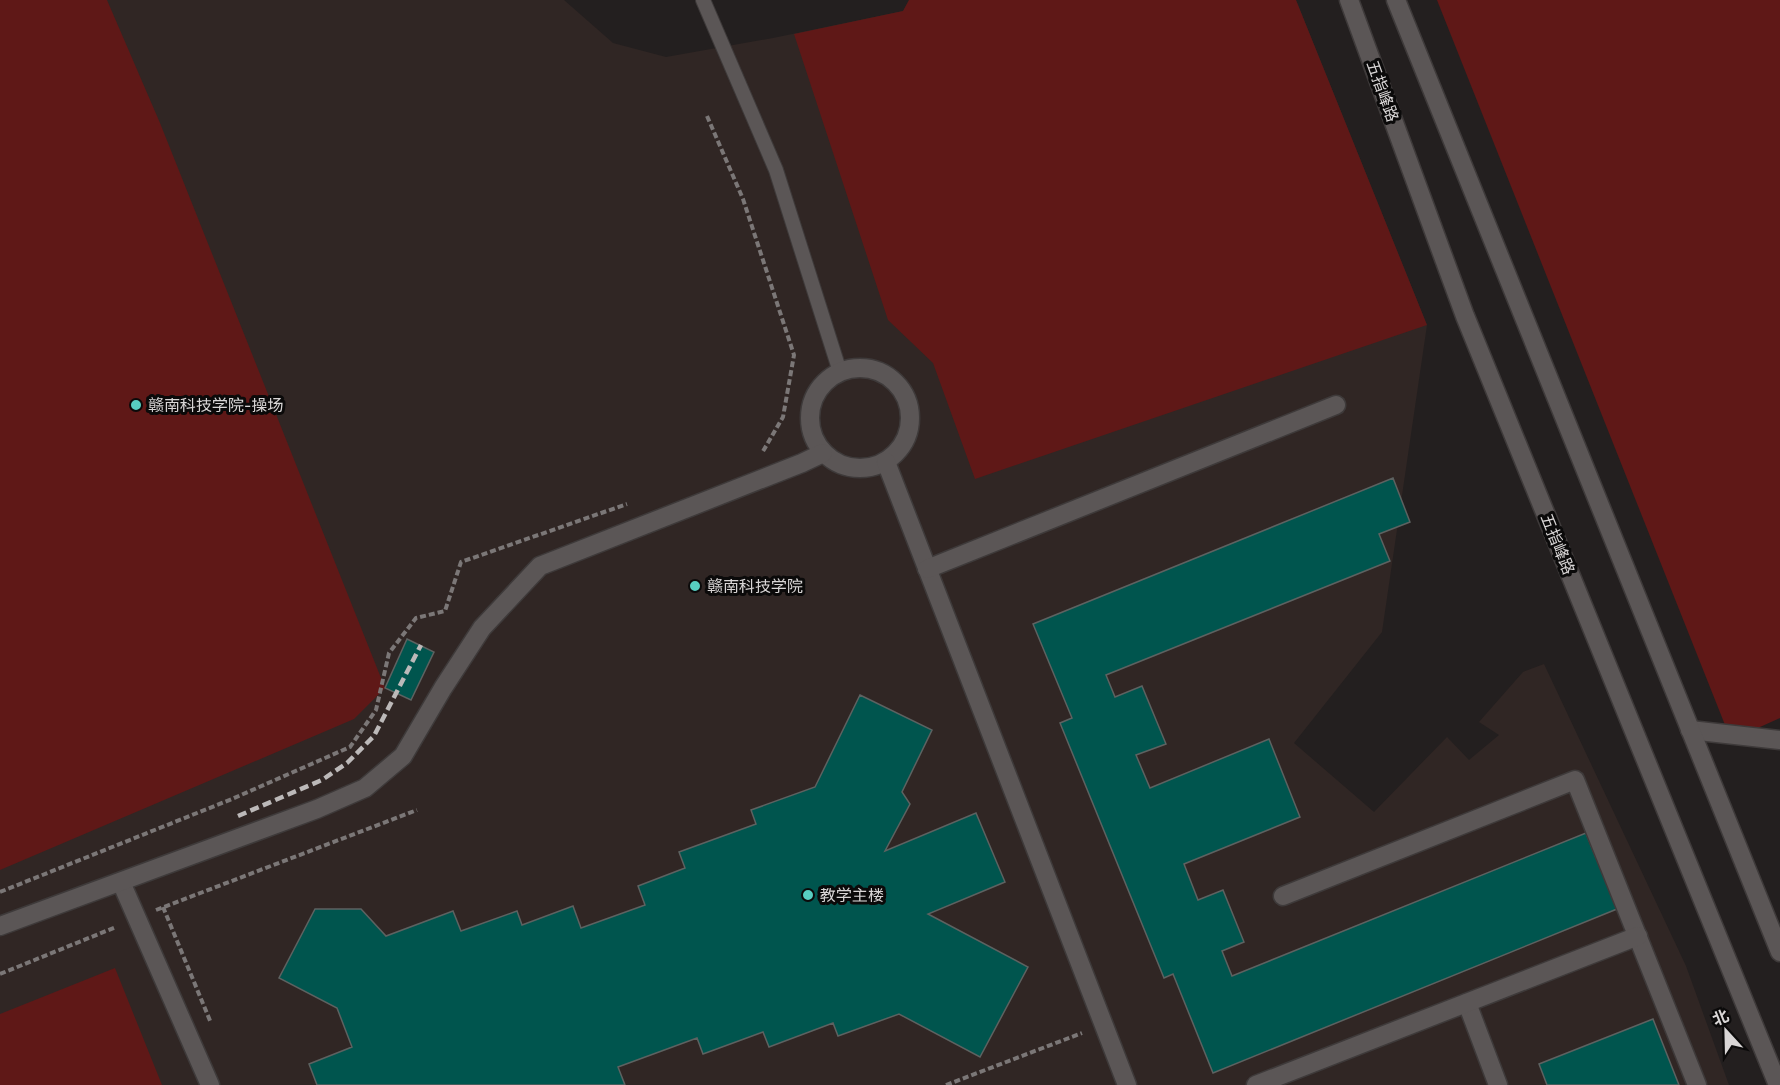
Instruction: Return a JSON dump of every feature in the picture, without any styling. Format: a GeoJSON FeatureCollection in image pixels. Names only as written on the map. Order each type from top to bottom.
{"type":"FeatureCollection","features":[{"type":"Feature","properties":{"kind":"street","name":"五指峰路"},"geometry":{"type":"LineString","coordinates":[[1349,0],[1465,316],[1778,1085]]}},
{"type":"Feature","properties":{"kind":"street"},"geometry":{"type":"LineString","coordinates":[[1396,0],[1780,952]]}},
{"type":"Feature","properties":{"kind":"street"},"geometry":{"type":"LineString","coordinates":[[855,368],[870,369],[884,374],[897,383],[906,396],[911,425],[906,440],[897,453],[886,462],[871,468],[852,468],[834,461],[823,453],[810,429],[810,415],[813,401],[819,389],[828,379],[840,372],[855,368]]}},
{"type":"Feature","properties":{"kind":"street"},"geometry":{"type":"LineString","coordinates":[[927,569],[1336,405]]}},
{"type":"Feature","properties":{"kind":"street"},"geometry":{"type":"LineString","coordinates":[[0,926],[317,809],[365,788],[403,756],[443,688],[483,628],[540,566],[823,453]]}},
{"type":"Feature","properties":{"kind":"street"},"geometry":{"type":"LineString","coordinates":[[886,462],[1127,1085]]}},
{"type":"Feature","properties":{"kind":"street"},"geometry":{"type":"LineString","coordinates":[[1690,730],[1780,740]]}},
{"type":"Feature","properties":{"kind":"street"},"geometry":{"type":"LineString","coordinates":[[1283,896],[1575,780],[1697,1085]]}},
{"type":"Feature","properties":{"kind":"street"},"geometry":{"type":"LineString","coordinates":[[121,882],[210,1085]]}},
{"type":"Feature","properties":{"kind":"street"},"geometry":{"type":"LineString","coordinates":[[1256,1085],[1638,936]]}},
{"type":"Feature","properties":{"kind":"street"},"geometry":{"type":"LineString","coordinates":[[1467,1003],[1498,1085]]}},
{"type":"Feature","properties":{"kind":"lane"},"geometry":{"type":"LineString","coordinates":[[703,0],[776,170],[840,372]]}},
{"type":"Feature","properties":{"kind":"path"},"geometry":{"type":"LineString","coordinates":[[707,116],[743,199],[794,355],[783,417],[758,458]]}},
{"type":"Feature","properties":{"kind":"path"},"geometry":{"type":"LineString","coordinates":[[0,892],[232,799],[350,747],[376,710],[390,653],[416,618],[445,611],[461,562],[636,501]]}},
{"type":"Feature","properties":{"kind":"path"},"geometry":{"type":"LineString","coordinates":[[0,974],[163,907],[417,810]]}},
{"type":"Feature","properties":{"kind":"path"},"geometry":{"type":"LineString","coordinates":[[163,907],[215,1033]]}},
{"type":"Feature","properties":{"kind":"path"},"geometry":{"type":"LineString","coordinates":[[946,1085],[1103,1025]]}},
{"type":"Feature","properties":{"kind":"shaded area","name":"赣南科技学院"},"geometry":{"type":"Polygon","coordinates":[[[0,0],[564,0],[613,43],[666,57],[903,11],[909,0],[1296,0],[1427,325],[1382,632],[1294,743],[1374,812],[1447,737],[1469,760],[1499,735],[1479,722],[1523,672],[1544,664],[1686,966],[1729,1085],[0,1085],[0,0]]]}},
{"type":"Feature","properties":{"kind":"shaded area","name":"赣南科技学院-操场"},"geometry":{"type":"Polygon","coordinates":[[[0,0],[107,0],[160,123],[385,688],[354,719],[0,870],[0,0]]]}},
{"type":"Feature","properties":{"kind":"shaded area"},"geometry":{"type":"Polygon","coordinates":[[[909,0],[1296,0],[1427,325],[975,479],[933,363],[888,320],[794,34],[903,11],[909,0]]]}},
{"type":"Feature","properties":{"kind":"shaded area"},"geometry":{"type":"Polygon","coordinates":[[[1437,0],[1780,0],[1780,718],[1731,740],[1437,0]]]}},
{"type":"Feature","properties":{"kind":"shaded area"},"geometry":{"type":"Polygon","coordinates":[[[115,968],[162,1085],[0,1085],[0,1014],[115,968]]]}},
{"type":"Feature","properties":{"kind":"building"},"geometry":{"type":"Polygon","coordinates":[[[1393,478],[1410,522],[1379,534],[1390,561],[1106,675],[1115,697],[1142,686],[1166,744],[1136,755],[1150,788],[1269,739],[1300,817],[1184,864],[1198,900],[1223,890],[1244,942],[1222,951],[1232,976],[1586,833],[1617,909],[1213,1073],[1173,974],[1164,978],[1060,723],[1072,718],[1033,624],[1393,478]]]}},
{"type":"Feature","properties":{"kind":"building"},"geometry":{"type":"Polygon","coordinates":[[[407,639],[434,652],[411,700],[385,688],[407,639]]]}},
{"type":"Feature","properties":{"kind":"building","name":"教学主楼"},"geometry":{"type":"Polygon","coordinates":[[[860,695],[932,730],[902,792],[910,804],[885,851],[976,813],[1005,882],[928,914],[1028,967],[980,1057],[899,1014],[838,1036],[833,1023],[769,1047],[763,1032],[703,1054],[697,1038],[618,1067],[625,1085],[317,1085],[309,1064],[352,1047],[337,1008],[279,978],[315,909],[361,909],[386,936],[453,911],[461,931],[517,911],[522,925],[573,906],[581,928],[645,905],[638,886],[685,868],[679,852],[756,824],[751,810],[815,787],[860,695]]]}},
{"type":"Feature","properties":{"kind":"building"},"geometry":{"type":"Polygon","coordinates":[[[1653,1019],[1679,1085],[1547,1085],[1539,1064],[1653,1019]]]}},
{"type":"Feature","properties":{"kind":"railway"},"geometry":{"type":"LineString","coordinates":[[238,816],[322,780],[347,763],[374,736],[421,645]]}},
{"type":"Feature","properties":{"kind":"place","name":"赣南科技学院-操场"},"geometry":{"type":"Point","coordinates":[136,405]}},
{"type":"Feature","properties":{"kind":"place","name":"赣南科技学院"},"geometry":{"type":"Point","coordinates":[695,586]}},
{"type":"Feature","properties":{"kind":"place","name":"教学主楼"},"geometry":{"type":"Point","coordinates":[808,895]}}]}
